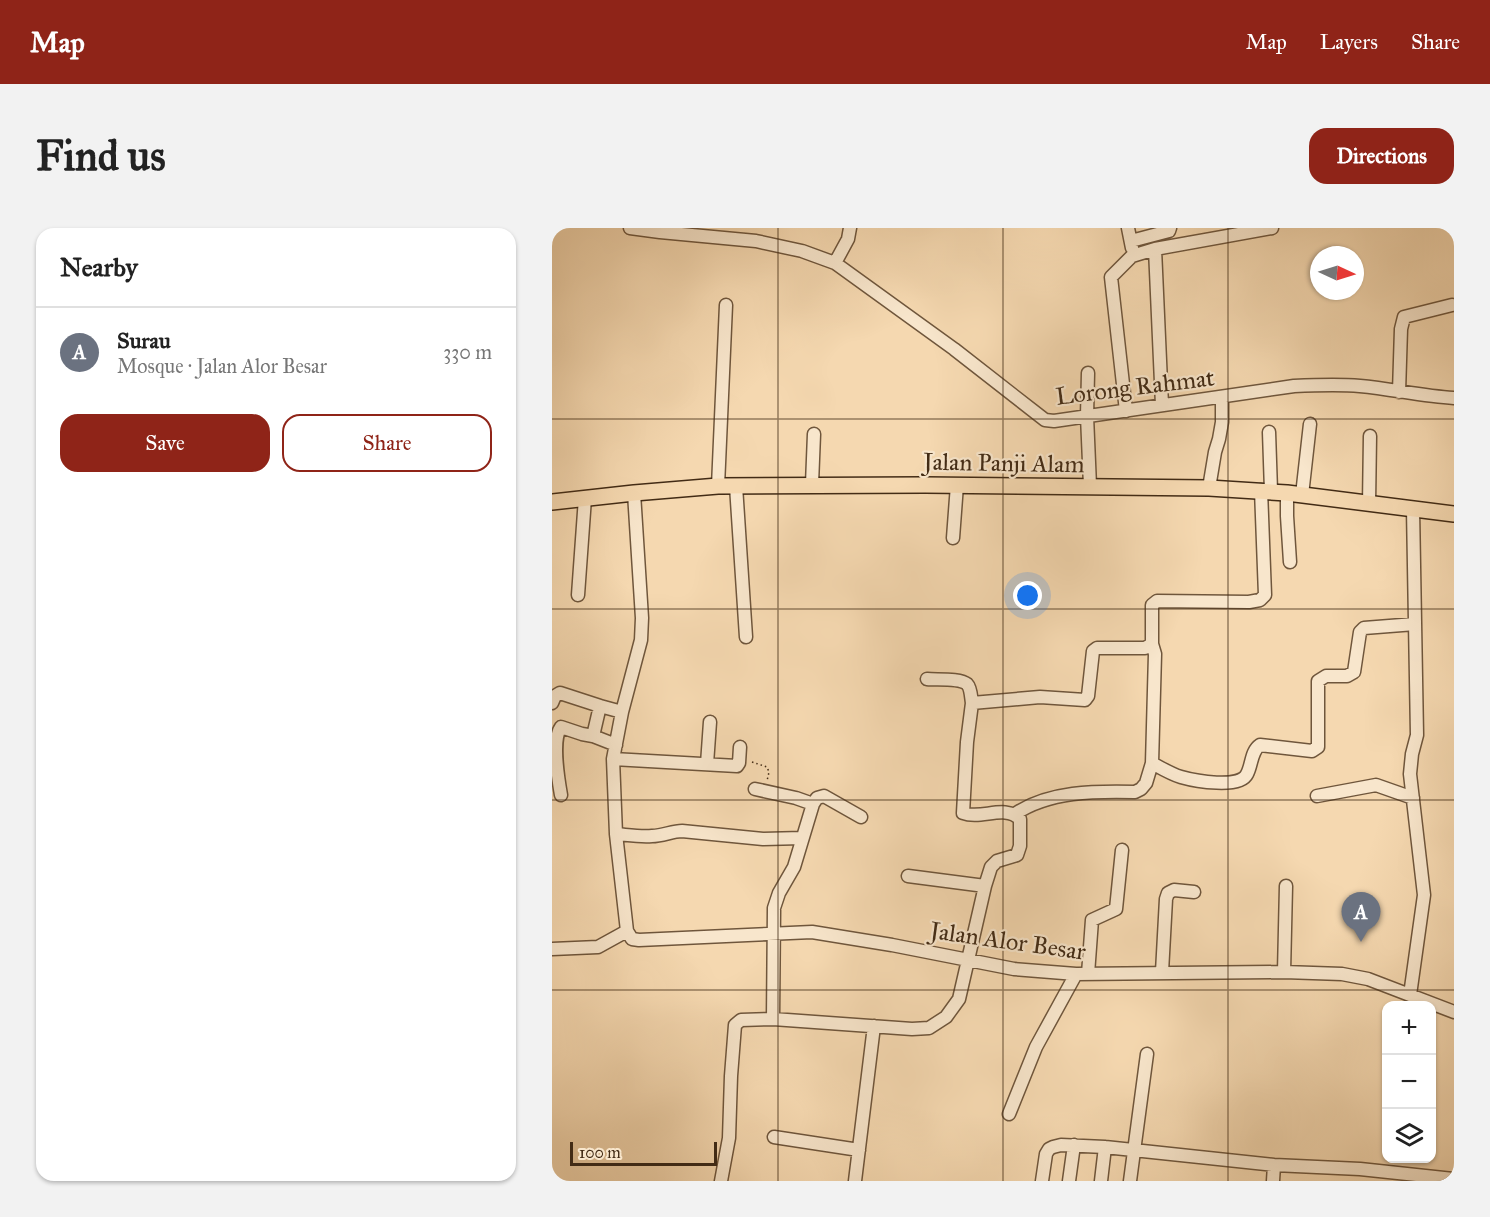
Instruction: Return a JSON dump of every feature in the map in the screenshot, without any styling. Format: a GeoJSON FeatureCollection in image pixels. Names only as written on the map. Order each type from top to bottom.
{"type":"FeatureCollection","features":[{"type":"Feature","properties":{"kind":"main road","name":"Jalan Panji Alam"},"geometry":{"type":"LineString","coordinates":[[552,502],[718,486],[812,484],[1090,486],[1266,491],[1454,514]]}},
{"type":"Feature","properties":{"kind":"street","name":"Lorong Rahmat"},"geometry":{"type":"LineString","coordinates":[[630,228],[756,241],[802,250],[835,263],[954,349],[1045,420],[1054,421],[1294,386],[1361,386],[1454,398]]}},
{"type":"Feature","properties":{"kind":"street"},"geometry":{"type":"LineString","coordinates":[[835,263],[848,239],[850,228]]}},
{"type":"Feature","properties":{"kind":"street"},"geometry":{"type":"LineString","coordinates":[[1128,228],[1132,256]]}},
{"type":"Feature","properties":{"kind":"street"},"geometry":{"type":"LineString","coordinates":[[1131,241],[1169,231],[1170,228]]}},
{"type":"Feature","properties":{"kind":"street"},"geometry":{"type":"LineString","coordinates":[[1126,411],[1111,277],[1132,256],[1155,249],[1272,228]]}},
{"type":"Feature","properties":{"kind":"street"},"geometry":{"type":"LineString","coordinates":[[1155,249],[1162,405]]}},
{"type":"Feature","properties":{"kind":"street"},"geometry":{"type":"LineString","coordinates":[[718,486],[726,305]]}},
{"type":"Feature","properties":{"kind":"street"},"geometry":{"type":"LineString","coordinates":[[1399,392],[1401,329],[1404,318],[1452,305]]}},
{"type":"Feature","properties":{"kind":"street"},"geometry":{"type":"LineString","coordinates":[[1088,374],[1090,486]]}},
{"type":"Feature","properties":{"kind":"street"},"geometry":{"type":"LineString","coordinates":[[1209,488],[1215,452],[1220,439],[1222,397]]}},
{"type":"Feature","properties":{"kind":"street"},"geometry":{"type":"LineString","coordinates":[[1290,562],[1295,494],[1311,424]]}},
{"type":"Feature","properties":{"kind":"street"},"geometry":{"type":"LineString","coordinates":[[1015,814],[1034,803],[1085,792],[1136,792],[1146,783],[1152,764],[1155,654],[1152,644],[1152,605],[1157,602],[1249,602],[1260,600],[1265,595],[1269,432]]}},
{"type":"Feature","properties":{"kind":"street"},"geometry":{"type":"LineString","coordinates":[[812,484],[814,434]]}},
{"type":"Feature","properties":{"kind":"street"},"geometry":{"type":"LineString","coordinates":[[1369,504],[1370,436]]}},
{"type":"Feature","properties":{"kind":"street"},"geometry":{"type":"LineString","coordinates":[[953,538],[957,485]]}},
{"type":"Feature","properties":{"kind":"street"},"geometry":{"type":"LineString","coordinates":[[736,486],[746,637]]}},
{"type":"Feature","properties":{"kind":"street"},"geometry":{"type":"LineString","coordinates":[[552,949],[598,947],[627,931],[616,834],[613,759],[622,712],[641,640],[642,618],[634,493]]}},
{"type":"Feature","properties":{"kind":"street"},"geometry":{"type":"LineString","coordinates":[[578,595],[585,498]]}},
{"type":"Feature","properties":{"kind":"street"},"geometry":{"type":"LineString","coordinates":[[1410,995],[1424,895],[1410,774],[1417,735],[1413,509]]}},
{"type":"Feature","properties":{"kind":"street"},"geometry":{"type":"LineString","coordinates":[[1152,764],[1182,777],[1218,783],[1236,783],[1247,775],[1255,749],[1260,746],[1312,751],[1318,747],[1318,681],[1326,675],[1347,675],[1354,672],[1360,632],[1364,628],[1414,624]]}},
{"type":"Feature","properties":{"kind":"street"},"geometry":{"type":"LineString","coordinates":[[972,703],[1040,697],[1084,700],[1088,696],[1093,651],[1097,648],[1145,648],[1152,644]]}},
{"type":"Feature","properties":{"kind":"street"},"geometry":{"type":"LineString","coordinates":[[721,1181],[729,1137],[735,1025],[741,1020],[773,1019],[912,1029],[929,1028],[946,1017],[958,999],[991,867],[997,861],[1017,855],[1020,846],[1020,819],[1015,814],[1005,812],[970,816],[963,813],[972,703],[969,687],[966,683],[952,680],[927,680]]}},
{"type":"Feature","properties":{"kind":"street"},"geometry":{"type":"LineString","coordinates":[[552,703],[555,696],[560,693],[622,712]]}},
{"type":"Feature","properties":{"kind":"street"},"geometry":{"type":"LineString","coordinates":[[592,736],[600,706]]}},
{"type":"Feature","properties":{"kind":"street"},"geometry":{"type":"LineString","coordinates":[[707,764],[710,722]]}},
{"type":"Feature","properties":{"kind":"street"},"geometry":{"type":"LineString","coordinates":[[561,795],[553,753],[554,731],[561,727],[616,745]]}},
{"type":"Feature","properties":{"kind":"street"},"geometry":{"type":"LineString","coordinates":[[613,759],[737,766],[740,753]]}},
{"type":"Feature","properties":{"kind":"street"},"geometry":{"type":"LineString","coordinates":[[1317,795],[1376,785],[1413,798]]}},
{"type":"Feature","properties":{"kind":"street"},"geometry":{"type":"LineString","coordinates":[[760,790],[813,804]]}},
{"type":"Feature","properties":{"kind":"street"},"geometry":{"type":"LineString","coordinates":[[773,1019],[774,908],[779,893],[794,867],[813,804],[817,798],[824,796],[861,817]]}},
{"type":"Feature","properties":{"kind":"street"},"geometry":{"type":"LineString","coordinates":[[616,834],[652,837],[682,831],[763,839],[802,838]]}},
{"type":"Feature","properties":{"kind":"street"},"geometry":{"type":"LineString","coordinates":[[1009,1114],[1036,1047],[1082,974],[1092,920],[1116,909],[1122,850]]}},
{"type":"Feature","properties":{"kind":"street"},"geometry":{"type":"LineString","coordinates":[[908,876],[985,886]]}},
{"type":"Feature","properties":{"kind":"street"},"geometry":{"type":"LineString","coordinates":[[1284,972],[1286,886]]}},
{"type":"Feature","properties":{"kind":"street"},"geometry":{"type":"LineString","coordinates":[[1162,972],[1168,893],[1174,890],[1194,892]]}},
{"type":"Feature","properties":{"kind":"street","name":"Jalan Alor Besar"},"geometry":{"type":"LineString","coordinates":[[627,931],[632,939],[639,940],[812,932],[1014,969],[1082,974],[1284,972],[1342,974],[1368,979],[1454,1012]]}},
{"type":"Feature","properties":{"kind":"street"},"geometry":{"type":"LineString","coordinates":[[855,1181],[874,1026]]}},
{"type":"Feature","properties":{"kind":"street"},"geometry":{"type":"LineString","coordinates":[[1130,1181],[1147,1054]]}},
{"type":"Feature","properties":{"kind":"street"},"geometry":{"type":"LineString","coordinates":[[774,1137],[859,1150]]}},
{"type":"Feature","properties":{"kind":"street"},"geometry":{"type":"LineString","coordinates":[[1042,1181],[1046,1154],[1049,1149],[1061,1145],[1105,1147],[1274,1165],[1360,1169],[1421,1179],[1454,1179]]}},
{"type":"Feature","properties":{"kind":"street"},"geometry":{"type":"LineString","coordinates":[[1069,1181],[1074,1145]]}},
{"type":"Feature","properties":{"kind":"street"},"geometry":{"type":"LineString","coordinates":[[1101,1181],[1105,1147]]}},
{"type":"Feature","properties":{"kind":"street"},"geometry":{"type":"LineString","coordinates":[[1273,1181],[1274,1165]]}},
{"type":"Feature","properties":{"kind":"path"},"geometry":{"type":"LineString","coordinates":[[740,753],[767,766],[769,772],[760,790]]}},
{"type":"Feature","properties":{"kind":"place","name":"Surau"},"geometry":{"type":"Point","coordinates":[1361,942]}}]}
